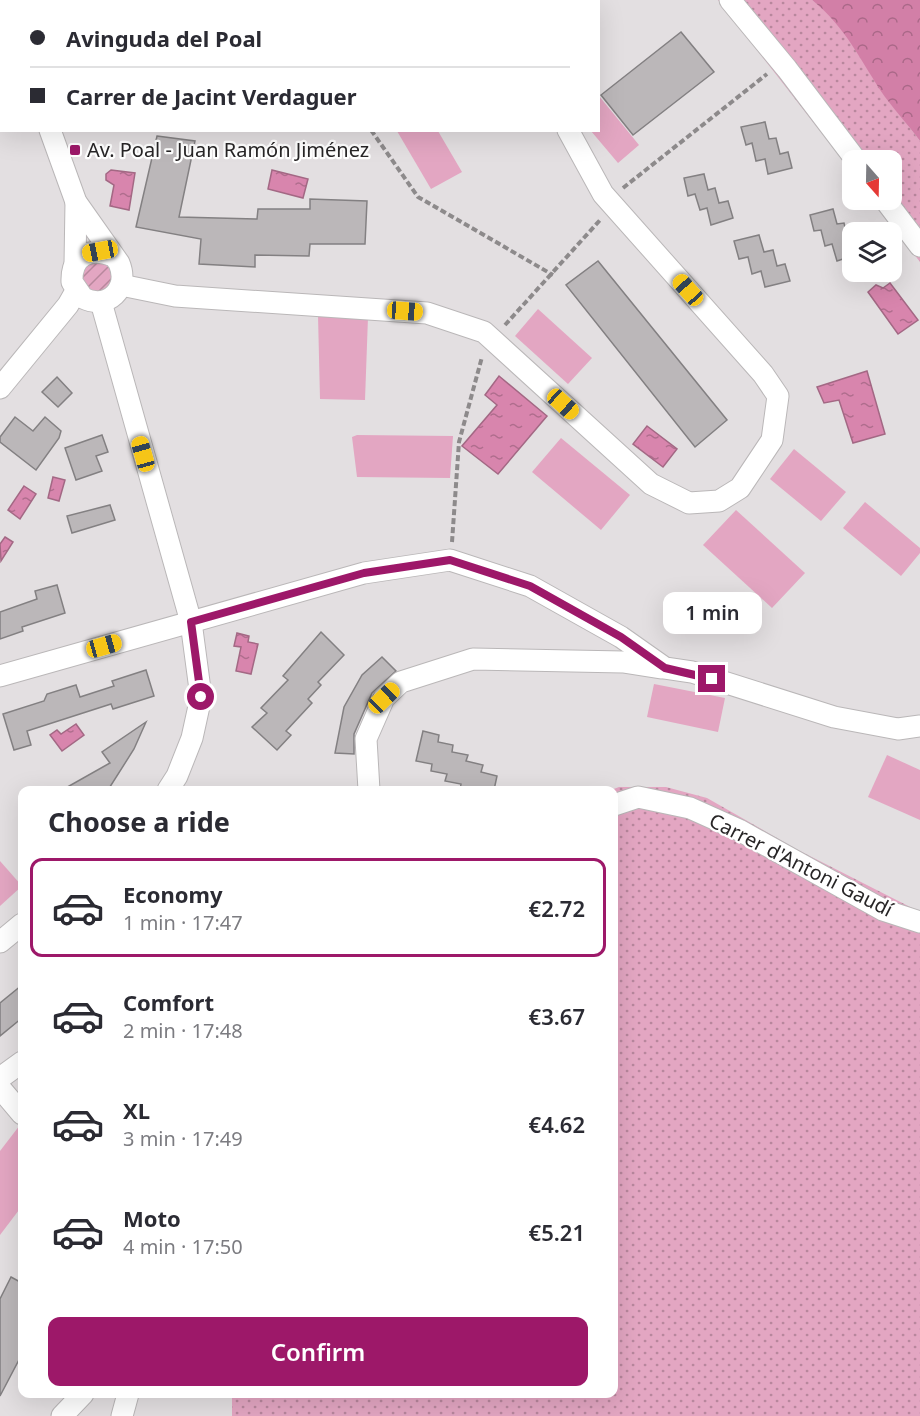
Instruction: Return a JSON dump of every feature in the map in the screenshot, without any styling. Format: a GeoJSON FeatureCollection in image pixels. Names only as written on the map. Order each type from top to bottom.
{"type":"FeatureCollection","features":[{"type":"Feature","properties":{"kind":"street"},"geometry":{"type":"LineString","coordinates":[[730,0],[848,150]]}},
{"type":"Feature","properties":{"kind":"street"},"geometry":{"type":"LineString","coordinates":[[51,132],[75,202],[123,272],[122,285],[114,297],[101,302],[92,302],[76,291]]}},
{"type":"Feature","properties":{"kind":"street"},"geometry":{"type":"LineString","coordinates":[[122,285],[175,296],[428,313],[484,332],[651,484],[689,503],[719,501],[740,488],[772,440],[778,396],[763,374],[611,202],[569,132]]}},
{"type":"Feature","properties":{"kind":"street"},"geometry":{"type":"LineString","coordinates":[[0,388],[68,305],[76,291],[72,273],[75,264],[75,202]]}},
{"type":"Feature","properties":{"kind":"street"},"geometry":{"type":"LineString","coordinates":[[893,210],[920,246]]}},
{"type":"Feature","properties":{"kind":"street"},"geometry":{"type":"LineString","coordinates":[[75,264],[85,254],[100,251],[113,256]]}},
{"type":"Feature","properties":{"kind":"street"},"geometry":{"type":"LineString","coordinates":[[101,302],[191,622],[201,697],[192,738],[171,786]]}},
{"type":"Feature","properties":{"kind":"street"},"geometry":{"type":"LineString","coordinates":[[0,676],[364,573],[450,560],[530,586],[621,637],[665,668]]}},
{"type":"Feature","properties":{"kind":"street"},"geometry":{"type":"LineString","coordinates":[[369,786],[366,739],[374,716],[384,698],[401,682],[473,658],[623,662],[692,672],[834,717],[898,729],[920,726]]}},
{"type":"Feature","properties":{"kind":"street","name":"Carrer d'Antoni Gaudí"},"geometry":{"type":"LineString","coordinates":[[618,804],[638,797],[690,808],[739,830],[883,910],[920,922]]}},
{"type":"Feature","properties":{"kind":"street"},"geometry":{"type":"LineString","coordinates":[[0,942],[18,927]]}},
{"type":"Feature","properties":{"kind":"street"},"geometry":{"type":"LineString","coordinates":[[0,1078],[18,1065]]}},
{"type":"Feature","properties":{"kind":"street"},"geometry":{"type":"LineString","coordinates":[[0,1088],[18,1109]]}},
{"type":"Feature","properties":{"kind":"street"},"geometry":{"type":"LineString","coordinates":[[52,1416],[60,1398]]}},
{"type":"Feature","properties":{"kind":"street"},"geometry":{"type":"LineString","coordinates":[[62,1416],[79,1398]]}},
{"type":"Feature","properties":{"kind":"street"},"geometry":{"type":"LineString","coordinates":[[123,1416],[127,1398]]}},
{"type":"Feature","properties":{"kind":"path"},"geometry":{"type":"LineString","coordinates":[[450,560],[459,442],[483,353],[492,340],[553,274],[611,202],[782,63]]}},
{"type":"Feature","properties":{"kind":"path"},"geometry":{"type":"LineString","coordinates":[[373,132],[418,197],[553,274]]}},
{"type":"Feature","properties":{"kind":"shaded area"},"geometry":{"type":"Polygon","coordinates":[[[718,0],[812,0],[831,15],[846,33],[885,96],[920,141],[920,262],[902,238],[902,222],[890,222],[881,210],[902,210],[902,150],[842,150],[842,159],[718,0]]]}},
{"type":"Feature","properties":{"kind":"shaded area"},"geometry":{"type":"Polygon","coordinates":[[[600,97],[639,145],[618,163],[592,132],[600,132],[600,97]]]}},
{"type":"Feature","properties":{"kind":"shaded area"},"geometry":{"type":"Polygon","coordinates":[[[398,132],[439,132],[462,172],[431,189],[398,132]]]}},
{"type":"Feature","properties":{"kind":"shaded area"},"geometry":{"type":"Polygon","coordinates":[[[97,262],[108,266],[112,277],[108,288],[97,292],[86,288],[82,277],[86,266],[97,262]]]}},
{"type":"Feature","properties":{"kind":"shaded area"},"geometry":{"type":"Polygon","coordinates":[[[538,309],[592,358],[568,384],[515,336],[538,309]]]}},
{"type":"Feature","properties":{"kind":"shaded area"},"geometry":{"type":"Polygon","coordinates":[[[318,315],[368,317],[365,400],[320,399],[318,315]]]}},
{"type":"Feature","properties":{"kind":"shaded area"},"geometry":{"type":"Polygon","coordinates":[[[357,435],[453,436],[450,478],[357,477],[352,437],[357,435]]]}},
{"type":"Feature","properties":{"kind":"shaded area"},"geometry":{"type":"Polygon","coordinates":[[[561,438],[630,495],[601,530],[532,472],[561,438]]]}},
{"type":"Feature","properties":{"kind":"shaded area"},"geometry":{"type":"Polygon","coordinates":[[[794,449],[846,492],[821,521],[770,479],[794,449]]]}},
{"type":"Feature","properties":{"kind":"shaded area"},"geometry":{"type":"Polygon","coordinates":[[[865,502],[920,548],[920,553],[901,576],[843,528],[865,502]]]}},
{"type":"Feature","properties":{"kind":"shaded area"},"geometry":{"type":"Polygon","coordinates":[[[736,510],[805,573],[772,608],[703,545],[736,510]]]}},
{"type":"Feature","properties":{"kind":"shaded area"},"geometry":{"type":"Polygon","coordinates":[[[654,684],[725,698],[718,732],[647,717],[654,684]]]}},
{"type":"Feature","properties":{"kind":"shaded area"},"geometry":{"type":"Polygon","coordinates":[[[887,755],[920,770],[920,820],[868,797],[887,755]]]}},
{"type":"Feature","properties":{"kind":"shaded area"},"geometry":{"type":"Polygon","coordinates":[[[618,787],[666,787],[707,798],[798,850],[920,912],[920,1416],[232,1416],[232,1398],[618,1398],[618,787]]]}},
{"type":"Feature","properties":{"kind":"shaded area"},"geometry":{"type":"Polygon","coordinates":[[[0,861],[18,881],[18,890],[0,906],[0,861]]]}},
{"type":"Feature","properties":{"kind":"shaded area"},"geometry":{"type":"Polygon","coordinates":[[[18,1128],[18,1211],[0,1235],[0,1151],[18,1128]]]}},
{"type":"Feature","properties":{"kind":"green space"},"geometry":{"type":"Polygon","coordinates":[[[812,0],[920,0],[920,141],[885,97],[844,33],[812,0]]]}},
{"type":"Feature","properties":{"kind":"water"},"geometry":{"type":"Polygon","coordinates":[[[111,170],[135,173],[129,210],[110,206],[114,185],[106,180],[106,174],[111,170]]]}},
{"type":"Feature","properties":{"kind":"water"},"geometry":{"type":"Polygon","coordinates":[[[272,170],[308,179],[303,198],[268,189],[272,170]]]}},
{"type":"Feature","properties":{"kind":"water"},"geometry":{"type":"Polygon","coordinates":[[[890,283],[918,320],[898,334],[868,292],[876,285],[883,288],[890,283]]]}},
{"type":"Feature","properties":{"kind":"water"},"geometry":{"type":"Polygon","coordinates":[[[867,371],[885,434],[853,443],[839,400],[824,403],[817,387],[867,371]]]}},
{"type":"Feature","properties":{"kind":"water"},"geometry":{"type":"Polygon","coordinates":[[[499,376],[547,416],[498,474],[462,446],[497,405],[485,395],[499,376]]]}},
{"type":"Feature","properties":{"kind":"water"},"geometry":{"type":"Polygon","coordinates":[[[647,426],[677,449],[663,467],[633,444],[647,426]]]}},
{"type":"Feature","properties":{"kind":"water"},"geometry":{"type":"Polygon","coordinates":[[[53,477],[65,480],[59,501],[48,498],[53,477]]]}},
{"type":"Feature","properties":{"kind":"water"},"geometry":{"type":"Polygon","coordinates":[[[24,486],[36,494],[20,519],[8,510],[24,486]]]}},
{"type":"Feature","properties":{"kind":"water"},"geometry":{"type":"Polygon","coordinates":[[[5,537],[13,542],[1,561],[0,544],[5,537]]]}},
{"type":"Feature","properties":{"kind":"water"},"geometry":{"type":"Polygon","coordinates":[[[237,633],[249,636],[248,642],[258,644],[251,674],[236,671],[241,647],[234,646],[237,633]]]}},
{"type":"Feature","properties":{"kind":"water"},"geometry":{"type":"Polygon","coordinates":[[[76,724],[84,735],[62,751],[50,735],[57,730],[61,734],[76,724]]]}},
{"type":"Feature","properties":{"kind":"building"},"geometry":{"type":"Polygon","coordinates":[[[681,32],[714,72],[633,135],[601,95],[681,32]]]}},
{"type":"Feature","properties":{"kind":"building"},"geometry":{"type":"Polygon","coordinates":[[[765,122],[769,139],[776,138],[780,154],[788,152],[792,168],[768,174],[765,159],[756,161],[752,143],[746,145],[741,127],[765,122]]]}},
{"type":"Feature","properties":{"kind":"building"},"geometry":{"type":"Polygon","coordinates":[[[157,136],[195,141],[179,217],[257,219],[258,209],[310,209],[310,199],[367,201],[365,244],[310,244],[309,256],[255,255],[255,267],[199,264],[201,239],[136,227],[157,136]]]}},
{"type":"Feature","properties":{"kind":"building"},"geometry":{"type":"Polygon","coordinates":[[[704,174],[708,190],[715,188],[719,203],[728,201],[733,218],[711,225],[707,208],[700,210],[695,194],[688,196],[684,178],[704,174]]]}},
{"type":"Feature","properties":{"kind":"building"},"geometry":{"type":"Polygon","coordinates":[[[833,209],[837,224],[842,223],[842,259],[837,261],[832,244],[825,246],[821,230],[814,231],[810,215],[833,209]]]}},
{"type":"Feature","properties":{"kind":"building"},"geometry":{"type":"Polygon","coordinates":[[[759,235],[764,252],[773,250],[777,266],[785,264],[790,281],[765,287],[761,271],[752,274],[748,257],[739,259],[734,241],[759,235]]]}},
{"type":"Feature","properties":{"kind":"building"},"geometry":{"type":"Polygon","coordinates":[[[598,261],[727,420],[695,447],[566,285],[598,261]]]}},
{"type":"Feature","properties":{"kind":"building"},"geometry":{"type":"Polygon","coordinates":[[[57,377],[72,393],[58,407],[42,392],[57,377]]]}},
{"type":"Feature","properties":{"kind":"building"},"geometry":{"type":"Polygon","coordinates":[[[15,417],[33,431],[45,417],[61,431],[59,438],[36,470],[0,442],[0,437],[15,417]]]}},
{"type":"Feature","properties":{"kind":"building"},"geometry":{"type":"Polygon","coordinates":[[[102,435],[108,452],[96,456],[102,471],[76,480],[65,448],[102,435]]]}},
{"type":"Feature","properties":{"kind":"building"},"geometry":{"type":"Polygon","coordinates":[[[110,505],[115,520],[72,533],[67,516],[110,505]]]}},
{"type":"Feature","properties":{"kind":"building"},"geometry":{"type":"Polygon","coordinates":[[[57,585],[65,613],[22,627],[23,631],[0,639],[0,612],[37,599],[35,591],[57,585]]]}},
{"type":"Feature","properties":{"kind":"building"},"geometry":{"type":"Polygon","coordinates":[[[321,632],[344,655],[318,682],[321,685],[308,699],[312,703],[286,731],[291,735],[277,750],[252,727],[267,713],[261,708],[288,680],[283,676],[321,632]]]}},
{"type":"Feature","properties":{"kind":"building"},"geometry":{"type":"Polygon","coordinates":[[[382,657],[396,671],[372,693],[354,734],[354,754],[335,753],[344,707],[362,675],[382,657]]]}},
{"type":"Feature","properties":{"kind":"building"},"geometry":{"type":"Polygon","coordinates":[[[146,670],[154,696],[113,709],[111,704],[27,731],[31,745],[14,750],[3,714],[44,701],[47,694],[76,685],[80,697],[114,686],[112,681],[146,670]]]}},
{"type":"Feature","properties":{"kind":"building"},"geometry":{"type":"Polygon","coordinates":[[[146,722],[134,749],[111,786],[69,786],[110,763],[102,752],[146,722]]]}},
{"type":"Feature","properties":{"kind":"building"},"geometry":{"type":"Polygon","coordinates":[[[423,731],[439,735],[438,742],[453,745],[452,752],[468,755],[466,761],[483,765],[481,772],[497,776],[495,786],[461,786],[461,784],[445,781],[447,774],[431,771],[432,764],[416,761],[423,731]]]}},
{"type":"Feature","properties":{"kind":"building"},"geometry":{"type":"Polygon","coordinates":[[[18,988],[18,1021],[0,1036],[0,1003],[18,988]]]}},
{"type":"Feature","properties":{"kind":"building"},"geometry":{"type":"Polygon","coordinates":[[[11,1277],[18,1281],[18,1362],[0,1396],[0,1299],[11,1277]]]}},
{"type":"Feature","properties":{"kind":"place","name":"Av. Poal - Juan Ramón Jiménez"},"geometry":{"type":"Point","coordinates":[75,150]}},
{"type":"Feature","properties":{"kind":"route"},"geometry":{"type":"LineString","coordinates":[[201,697],[191,622],[364,573],[450,560],[530,586],[621,637],[665,668],[692,672],[712,679]]}}]}
